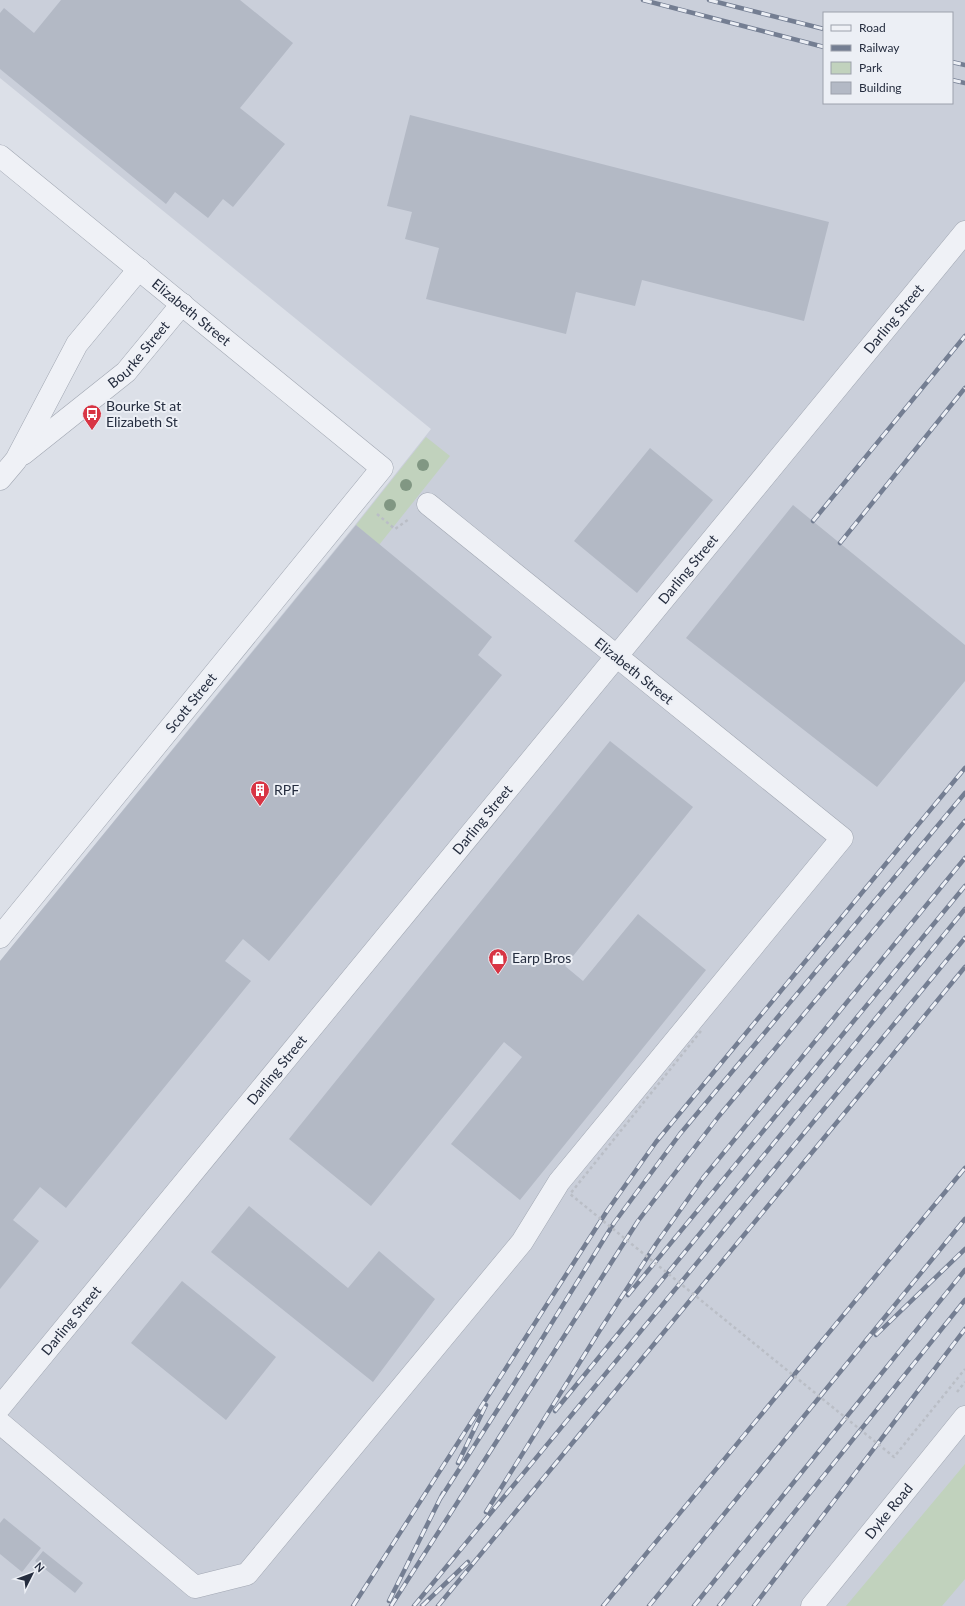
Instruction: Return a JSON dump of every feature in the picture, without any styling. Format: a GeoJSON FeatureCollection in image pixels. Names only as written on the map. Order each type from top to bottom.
{"type":"FeatureCollection","features":[{"type":"Feature","properties":{"kind":"street","name":"Elizabeth Street"},"geometry":{"type":"LineString","coordinates":[[0,156],[382,468]]}},
{"type":"Feature","properties":{"kind":"street","name":"Darling Street"},"geometry":{"type":"LineString","coordinates":[[3,1395],[617,657],[965,232]]}},
{"type":"Feature","properties":{"kind":"street","name":"Bourke Street"},"geometry":{"type":"LineString","coordinates":[[16,460],[76,344],[139,269]]}},
{"type":"Feature","properties":{"kind":"street","name":"Bourke Street"},"geometry":{"type":"LineString","coordinates":[[0,479],[16,460],[126,372],[182,304]]}},
{"type":"Feature","properties":{"kind":"street","name":"Scott Street"},"geometry":{"type":"LineString","coordinates":[[0,937],[382,468]]}},
{"type":"Feature","properties":{"kind":"street","name":"Elizabeth Street"},"geometry":{"type":"LineString","coordinates":[[0,1423],[195,1587],[247,1574],[522,1242],[559,1182],[842,838],[428,504]]}},
{"type":"Feature","properties":{"kind":"street","name":"Dyke Road"},"geometry":{"type":"LineString","coordinates":[[812,1606],[965,1417]]}},
{"type":"Feature","properties":{"kind":"path"},"geometry":{"type":"LineString","coordinates":[[373,511],[395,529],[428,504]]}},
{"type":"Feature","properties":{"kind":"path"},"geometry":{"type":"LineString","coordinates":[[700,1031],[570,1194],[894,1457],[965,1369]]}},
{"type":"Feature","properties":{"kind":"shaded area"},"geometry":{"type":"Polygon","coordinates":[[[0,0],[965,0],[965,1606],[0,1606],[0,961],[355,525],[431,429],[0,78],[0,0]]]}},
{"type":"Feature","properties":{"kind":"green space"},"geometry":{"type":"Polygon","coordinates":[[[426,437],[450,456],[379,545],[356,525],[426,437]]]}},
{"type":"Feature","properties":{"kind":"green space"},"geometry":{"type":"Polygon","coordinates":[[[965,1464],[965,1579],[942,1606],[846,1606],[965,1464]]]}},
{"type":"Feature","properties":{"kind":"building"},"geometry":{"type":"Polygon","coordinates":[[[61,0],[240,0],[293,43],[240,108],[285,144],[233,207],[223,199],[208,218],[175,192],[166,204],[0,69],[0,13],[4,8],[34,33],[61,0]]]}},
{"type":"Feature","properties":{"kind":"building"},"geometry":{"type":"Polygon","coordinates":[[[410,115],[829,222],[804,321],[642,280],[635,306],[576,292],[566,334],[426,299],[439,248],[405,239],[412,212],[387,206],[410,115]]]}},
{"type":"Feature","properties":{"kind":"building"},"geometry":{"type":"Polygon","coordinates":[[[650,448],[713,500],[637,593],[574,541],[650,448]]]}},
{"type":"Feature","properties":{"kind":"building"},"geometry":{"type":"Polygon","coordinates":[[[793,505],[965,645],[965,681],[877,787],[686,638],[793,505]]]}},
{"type":"Feature","properties":{"kind":"building","name":"RPF"},"geometry":{"type":"Polygon","coordinates":[[[356,525],[492,637],[478,655],[502,675],[269,961],[243,939],[225,961],[251,981],[66,1208],[40,1187],[13,1220],[39,1241],[0,1289],[0,961],[356,525]]]}},
{"type":"Feature","properties":{"kind":"building","name":"Earp Bros"},"geometry":{"type":"Polygon","coordinates":[[[610,741],[693,807],[565,966],[583,981],[638,914],[706,970],[520,1200],[451,1144],[522,1057],[504,1042],[371,1206],[289,1139],[610,741]]]}},
{"type":"Feature","properties":{"kind":"building"},"geometry":{"type":"Polygon","coordinates":[[[249,1206],[348,1288],[379,1251],[435,1299],[373,1382],[211,1252],[249,1206]]]}},
{"type":"Feature","properties":{"kind":"building"},"geometry":{"type":"Polygon","coordinates":[[[182,1281],[276,1357],[226,1420],[131,1343],[182,1281]]]}},
{"type":"Feature","properties":{"kind":"building"},"geometry":{"type":"Polygon","coordinates":[[[4,1518],[41,1548],[22,1572],[0,1554],[0,1523],[4,1518]]]}},
{"type":"Feature","properties":{"kind":"building"},"geometry":{"type":"Polygon","coordinates":[[[43,1551],[83,1583],[75,1593],[35,1561],[43,1551]]]}},
{"type":"Feature","properties":{"kind":"railway"},"geometry":{"type":"LineString","coordinates":[[643,0],[823,47]]}},
{"type":"Feature","properties":{"kind":"railway"},"geometry":{"type":"LineString","coordinates":[[709,0],[823,29]]}},
{"type":"Feature","properties":{"kind":"railway"},"geometry":{"type":"LineString","coordinates":[[953,62],[965,65]]}},
{"type":"Feature","properties":{"kind":"railway"},"geometry":{"type":"LineString","coordinates":[[953,80],[965,83]]}},
{"type":"Feature","properties":{"kind":"railway"},"geometry":{"type":"LineString","coordinates":[[813,521],[965,336]]}},
{"type":"Feature","properties":{"kind":"railway"},"geometry":{"type":"LineString","coordinates":[[840,543],[965,388]]}},
{"type":"Feature","properties":{"kind":"railway"},"geometry":{"type":"LineString","coordinates":[[353,1606],[607,1211],[656,1142],[965,768]]}},
{"type":"Feature","properties":{"kind":"railway"},"geometry":{"type":"LineString","coordinates":[[440,1499],[507,1395],[614,1223],[680,1134],[965,793]]}},
{"type":"Feature","properties":{"kind":"railway"},"geometry":{"type":"LineString","coordinates":[[391,1606],[638,1221],[719,1116],[965,821]]}},
{"type":"Feature","properties":{"kind":"railway"},"geometry":{"type":"LineString","coordinates":[[486,1512],[600,1330],[656,1244],[703,1178],[965,858]]}},
{"type":"Feature","properties":{"kind":"railway"},"geometry":{"type":"LineString","coordinates":[[628,1295],[965,886]]}},
{"type":"Feature","properties":{"kind":"railway"},"geometry":{"type":"LineString","coordinates":[[555,1411],[965,909]]}},
{"type":"Feature","properties":{"kind":"railway"},"geometry":{"type":"LineString","coordinates":[[414,1606],[965,938]]}},
{"type":"Feature","properties":{"kind":"railway"},"geometry":{"type":"LineString","coordinates":[[438,1606],[965,967]]}},
{"type":"Feature","properties":{"kind":"railway"},"geometry":{"type":"LineString","coordinates":[[603,1606],[965,1168]]}},
{"type":"Feature","properties":{"kind":"railway"},"geometry":{"type":"LineString","coordinates":[[649,1606],[965,1219]]}},
{"type":"Feature","properties":{"kind":"railway"},"geometry":{"type":"LineString","coordinates":[[876,1335],[965,1249]]}},
{"type":"Feature","properties":{"kind":"railway"},"geometry":{"type":"LineString","coordinates":[[694,1606],[965,1270]]}},
{"type":"Feature","properties":{"kind":"railway"},"geometry":{"type":"LineString","coordinates":[[719,1606],[965,1300]]}},
{"type":"Feature","properties":{"kind":"railway"},"geometry":{"type":"LineString","coordinates":[[754,1606],[965,1329]]}},
{"type":"Feature","properties":{"kind":"railway"},"geometry":{"type":"LineString","coordinates":[[458,1463],[486,1405]]}},
{"type":"Feature","properties":{"kind":"railway"},"geometry":{"type":"LineString","coordinates":[[389,1601],[443,1493]]}},
{"type":"Feature","properties":{"kind":"railway"},"geometry":{"type":"LineString","coordinates":[[422,1606],[468,1562]]}},
{"type":"Feature","properties":{"kind":"place","name":"Bourke St at Elizabeth St"},"geometry":{"type":"Point","coordinates":[92,431]}},
{"type":"Feature","properties":{"kind":"place","name":"RPF"},"geometry":{"type":"Point","coordinates":[260,807]}},
{"type":"Feature","properties":{"kind":"place","name":"Earp Bros"},"geometry":{"type":"Point","coordinates":[498,975]}}]}
